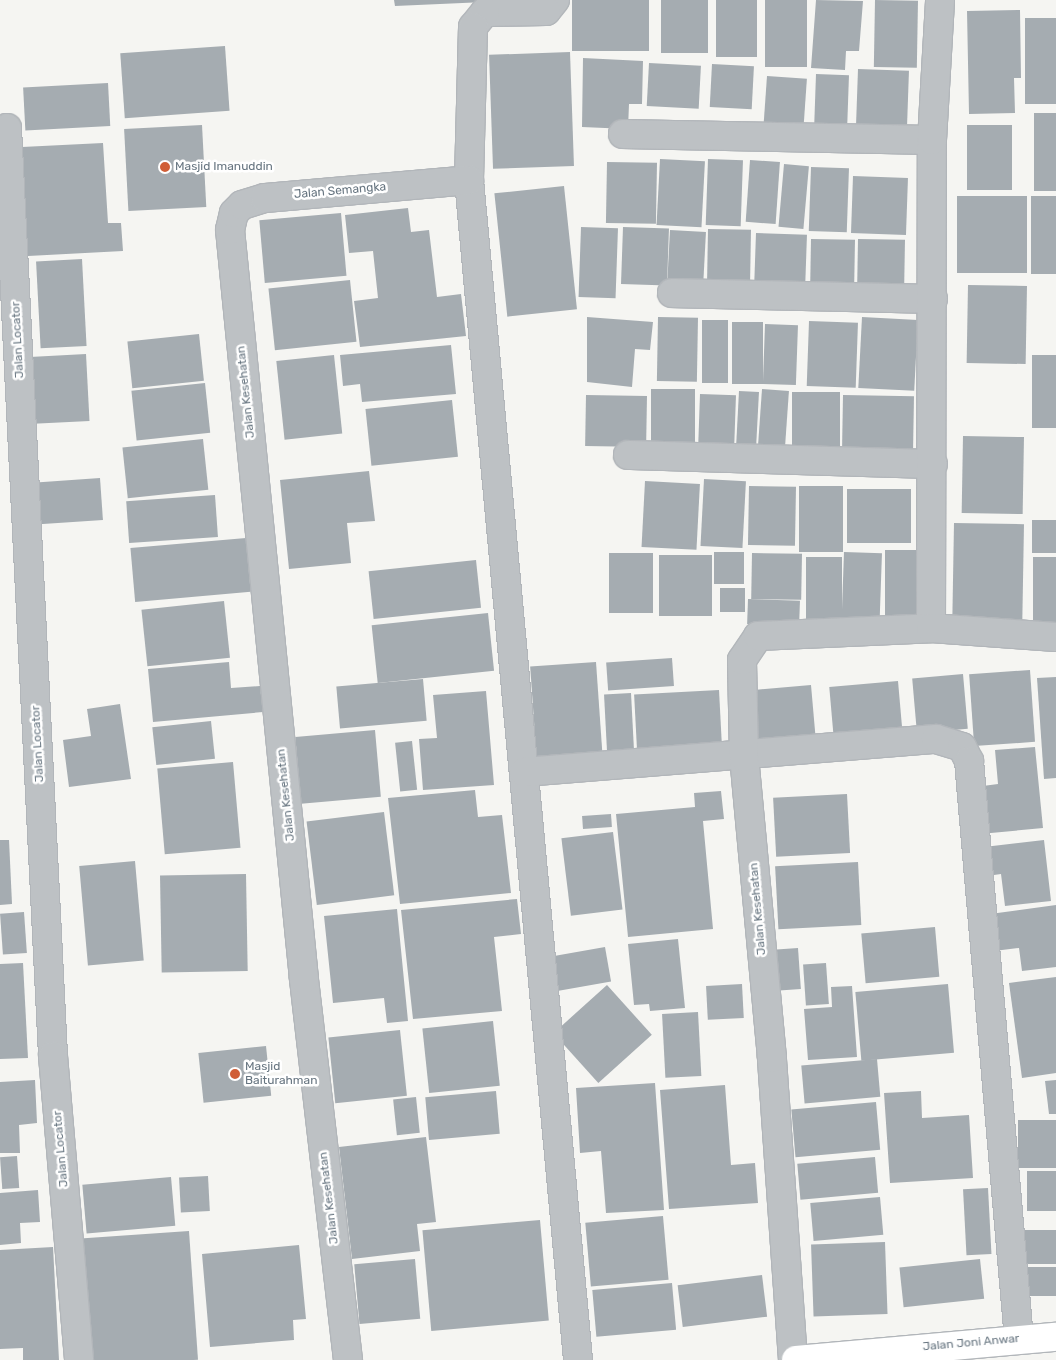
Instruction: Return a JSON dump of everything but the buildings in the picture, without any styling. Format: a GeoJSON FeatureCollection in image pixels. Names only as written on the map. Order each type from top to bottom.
{"type":"FeatureCollection","features":[{"type":"Feature","properties":{"kind":"main road","name":"Jalan Joni Anwar"},"geometry":{"type":"LineString","coordinates":[[795,1360],[958,1352],[1019,1339],[1056,1337]]}},
{"type":"Feature","properties":{"kind":"street"},"geometry":{"type":"LineString","coordinates":[[555,0],[546,11],[485,12],[473,27],[468,180],[578,1360]]}},
{"type":"Feature","properties":{"kind":"street"},"geometry":{"type":"LineString","coordinates":[[940,0],[932,140],[933,464],[931,628],[1056,637]]}},
{"type":"Feature","properties":{"kind":"street","name":"Jalan Locator"},"geometry":{"type":"LineString","coordinates":[[7,128],[53,1056],[79,1360]]}},
{"type":"Feature","properties":{"kind":"street"},"geometry":{"type":"LineString","coordinates":[[624,134],[932,140]]}},
{"type":"Feature","properties":{"kind":"street","name":"Jalan Semangka"},"geometry":{"type":"LineString","coordinates":[[230,230],[234,213],[242,205],[265,198],[468,180]]}},
{"type":"Feature","properties":{"kind":"street","name":"Jalan Kesehatan"},"geometry":{"type":"LineString","coordinates":[[230,230],[304,979],[348,1360]]}},
{"type":"Feature","properties":{"kind":"street"},"geometry":{"type":"LineString","coordinates":[[672,293],[933,299]]}},
{"type":"Feature","properties":{"kind":"street"},"geometry":{"type":"LineString","coordinates":[[628,455],[933,464]]}},
{"type":"Feature","properties":{"kind":"street","name":"Jalan Kesehatan"},"geometry":{"type":"LineString","coordinates":[[795,1360],[772,1058],[744,757],[742,660],[758,636],[931,628]]}},
{"type":"Feature","properties":{"kind":"street"},"geometry":{"type":"LineString","coordinates":[[524,772],[744,757],[936,739],[962,747],[969,761],[1019,1339]]}},
{"type":"Feature","properties":{"kind":"place","name":"Masjid Imanuddin"},"geometry":{"type":"Point","coordinates":[165,167]}},
{"type":"Feature","properties":{"kind":"place","name":"Masjid Baiturahman"},"geometry":{"type":"Point","coordinates":[235,1074]}}]}
